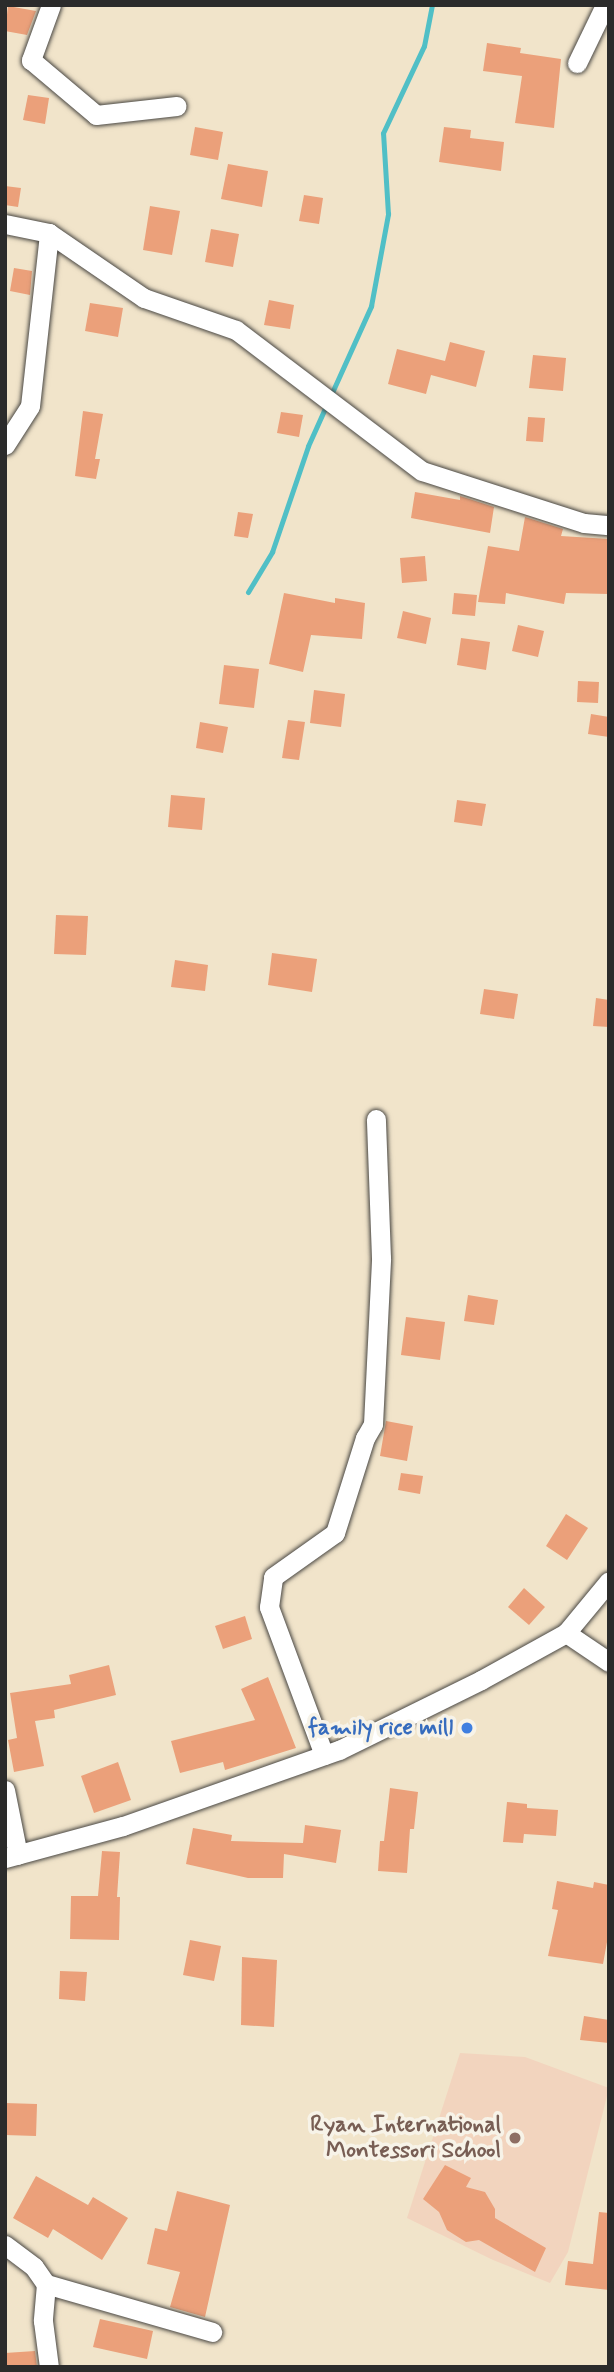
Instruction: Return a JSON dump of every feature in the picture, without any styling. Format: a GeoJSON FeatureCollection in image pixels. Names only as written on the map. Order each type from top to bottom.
{"type":"FeatureCollection","features":[{"type":"Feature","properties":{"kind":"street"},"geometry":{"type":"LineString","coordinates":[[51,5],[31,60],[96,115],[176,106]]}},
{"type":"Feature","properties":{"kind":"street"},"geometry":{"type":"LineString","coordinates":[[576,63],[605,5]]}},
{"type":"Feature","properties":{"kind":"street"},"geometry":{"type":"LineString","coordinates":[[5,224],[49,233],[144,298],[236,330],[422,471],[584,523],[609,525]]}},
{"type":"Feature","properties":{"kind":"street"},"geometry":{"type":"LineString","coordinates":[[5,444],[30,406],[49,233]]}},
{"type":"Feature","properties":{"kind":"street"},"geometry":{"type":"LineString","coordinates":[[324,1755],[269,1607],[274,1577],[335,1533],[365,1438],[373,1424],[381,1258],[376,1119]]}},
{"type":"Feature","properties":{"kind":"street"},"geometry":{"type":"LineString","coordinates":[[5,1790],[11,1857],[135,1822],[324,1755],[481,1680],[566,1633],[609,1581]]}},
{"type":"Feature","properties":{"kind":"street"},"geometry":{"type":"LineString","coordinates":[[566,1633],[609,1662]]}},
{"type":"Feature","properties":{"kind":"street"},"geometry":{"type":"LineString","coordinates":[[5,2245],[34,2267],[46,2284],[212,2332]]}},
{"type":"Feature","properties":{"kind":"street"},"geometry":{"type":"LineString","coordinates":[[46,2284],[43,2321],[49,2367]]}},
{"type":"Feature","properties":{"kind":"shaded area","name":"Ryan International Montessori School"},"geometry":{"type":"Polygon","coordinates":[[[460,2053],[525,2057],[609,2088],[568,2252],[550,2283],[493,2260],[407,2218],[460,2053]]]}},
{"type":"Feature","properties":{"kind":"building"},"geometry":{"type":"Polygon","coordinates":[[[8,6],[36,11],[27,35],[5,31],[8,6]]]}},
{"type":"Feature","properties":{"kind":"building"},"geometry":{"type":"Polygon","coordinates":[[[487,43],[521,48],[520,53],[561,59],[554,128],[515,123],[522,76],[483,71],[487,43]]]}},
{"type":"Feature","properties":{"kind":"building"},"geometry":{"type":"Polygon","coordinates":[[[28,95],[49,98],[45,124],[23,120],[28,95]]]}},
{"type":"Feature","properties":{"kind":"building"},"geometry":{"type":"Polygon","coordinates":[[[195,127],[223,132],[218,160],[190,155],[195,127]]]}},
{"type":"Feature","properties":{"kind":"building"},"geometry":{"type":"Polygon","coordinates":[[[444,127],[471,130],[470,138],[504,142],[501,171],[439,162],[444,127]]]}},
{"type":"Feature","properties":{"kind":"building"},"geometry":{"type":"Polygon","coordinates":[[[228,164],[268,171],[262,207],[221,199],[228,164]]]}},
{"type":"Feature","properties":{"kind":"building"},"geometry":{"type":"Polygon","coordinates":[[[5,186],[21,188],[18,207],[5,205],[5,186]]]}},
{"type":"Feature","properties":{"kind":"building"},"geometry":{"type":"Polygon","coordinates":[[[304,195],[323,198],[319,224],[299,221],[304,195]]]}},
{"type":"Feature","properties":{"kind":"building"},"geometry":{"type":"Polygon","coordinates":[[[150,206],[180,211],[172,255],[143,250],[150,206]]]}},
{"type":"Feature","properties":{"kind":"building"},"geometry":{"type":"Polygon","coordinates":[[[211,229],[239,234],[233,267],[205,262],[211,229]]]}},
{"type":"Feature","properties":{"kind":"building"},"geometry":{"type":"Polygon","coordinates":[[[14,268],[32,271],[30,295],[10,291],[14,268]]]}},
{"type":"Feature","properties":{"kind":"building"},"geometry":{"type":"Polygon","coordinates":[[[269,300],[294,305],[290,329],[264,325],[269,300]]]}},
{"type":"Feature","properties":{"kind":"building"},"geometry":{"type":"Polygon","coordinates":[[[90,303],[123,308],[118,337],[85,331],[90,303]]]}},
{"type":"Feature","properties":{"kind":"building"},"geometry":{"type":"Polygon","coordinates":[[[450,342],[485,351],[476,387],[431,375],[426,394],[388,384],[397,349],[445,361],[450,342]]]}},
{"type":"Feature","properties":{"kind":"building"},"geometry":{"type":"Polygon","coordinates":[[[533,355],[566,358],[563,391],[529,388],[533,355]]]}},
{"type":"Feature","properties":{"kind":"building"},"geometry":{"type":"Polygon","coordinates":[[[83,411],[103,414],[95,459],[100,459],[96,479],[75,476],[83,411]]]}},
{"type":"Feature","properties":{"kind":"building"},"geometry":{"type":"Polygon","coordinates":[[[281,412],[303,415],[299,437],[277,433],[281,412]]]}},
{"type":"Feature","properties":{"kind":"building"},"geometry":{"type":"Polygon","coordinates":[[[528,417],[545,418],[543,442],[526,441],[528,417]]]}},
{"type":"Feature","properties":{"kind":"building"},"geometry":{"type":"Polygon","coordinates":[[[415,492],[460,500],[460,496],[494,507],[490,533],[411,518],[415,492]]]}},
{"type":"Feature","properties":{"kind":"building"},"geometry":{"type":"Polygon","coordinates":[[[238,512],[253,514],[248,538],[234,536],[238,512]]]}},
{"type":"Feature","properties":{"kind":"building"},"geometry":{"type":"Polygon","coordinates":[[[525,517],[563,529],[561,536],[609,539],[608,594],[566,593],[564,604],[506,593],[505,604],[478,602],[488,546],[519,551],[525,517]]]}},
{"type":"Feature","properties":{"kind":"building"},"geometry":{"type":"Polygon","coordinates":[[[425,556],[427,581],[402,583],[400,558],[425,556]]]}},
{"type":"Feature","properties":{"kind":"building"},"geometry":{"type":"Polygon","coordinates":[[[284,593],[335,603],[335,598],[365,603],[362,639],[311,635],[303,672],[269,664],[284,593]]]}},
{"type":"Feature","properties":{"kind":"building"},"geometry":{"type":"Polygon","coordinates":[[[454,593],[477,595],[475,616],[452,614],[454,593]]]}},
{"type":"Feature","properties":{"kind":"building"},"geometry":{"type":"Polygon","coordinates":[[[403,611],[431,618],[426,644],[397,638],[403,611]]]}},
{"type":"Feature","properties":{"kind":"building"},"geometry":{"type":"Polygon","coordinates":[[[518,625],[544,631],[538,657],[512,651],[518,625]]]}},
{"type":"Feature","properties":{"kind":"building"},"geometry":{"type":"Polygon","coordinates":[[[461,638],[490,642],[486,670],[457,665],[461,638]]]}},
{"type":"Feature","properties":{"kind":"building"},"geometry":{"type":"Polygon","coordinates":[[[224,665],[259,669],[254,708],[219,704],[224,665]]]}},
{"type":"Feature","properties":{"kind":"building"},"geometry":{"type":"Polygon","coordinates":[[[578,681],[599,682],[598,703],[577,702],[578,681]]]}},
{"type":"Feature","properties":{"kind":"building"},"geometry":{"type":"Polygon","coordinates":[[[314,690],[345,694],[341,727],[310,723],[314,690]]]}},
{"type":"Feature","properties":{"kind":"building"},"geometry":{"type":"Polygon","coordinates":[[[591,714],[609,717],[609,737],[588,734],[591,714]]]}},
{"type":"Feature","properties":{"kind":"building"},"geometry":{"type":"Polygon","coordinates":[[[288,720],[305,722],[299,760],[282,758],[288,720]]]}},
{"type":"Feature","properties":{"kind":"building"},"geometry":{"type":"Polygon","coordinates":[[[200,722],[228,727],[223,753],[196,748],[200,722]]]}},
{"type":"Feature","properties":{"kind":"building"},"geometry":{"type":"Polygon","coordinates":[[[171,795],[205,798],[202,830],[168,827],[171,795]]]}},
{"type":"Feature","properties":{"kind":"building"},"geometry":{"type":"Polygon","coordinates":[[[457,800],[486,804],[482,826],[454,822],[457,800]]]}},
{"type":"Feature","properties":{"kind":"building"},"geometry":{"type":"Polygon","coordinates":[[[56,915],[88,916],[86,955],[54,954],[56,915]]]}},
{"type":"Feature","properties":{"kind":"building"},"geometry":{"type":"Polygon","coordinates":[[[272,953],[317,959],[312,992],[268,985],[272,953]]]}},
{"type":"Feature","properties":{"kind":"building"},"geometry":{"type":"Polygon","coordinates":[[[175,960],[208,965],[205,991],[171,987],[175,960]]]}},
{"type":"Feature","properties":{"kind":"building"},"geometry":{"type":"Polygon","coordinates":[[[484,989],[518,994],[514,1019],[480,1014],[484,989]]]}},
{"type":"Feature","properties":{"kind":"building"},"geometry":{"type":"Polygon","coordinates":[[[596,998],[609,1000],[609,1027],[593,1026],[596,998]]]}},
{"type":"Feature","properties":{"kind":"building"},"geometry":{"type":"Polygon","coordinates":[[[468,1295],[498,1300],[494,1325],[464,1321],[468,1295]]]}},
{"type":"Feature","properties":{"kind":"building"},"geometry":{"type":"Polygon","coordinates":[[[406,1317],[445,1322],[440,1360],[401,1355],[406,1317]]]}},
{"type":"Feature","properties":{"kind":"building"},"geometry":{"type":"Polygon","coordinates":[[[386,1421],[413,1426],[407,1461],[380,1456],[386,1421]]]}},
{"type":"Feature","properties":{"kind":"building"},"geometry":{"type":"Polygon","coordinates":[[[401,1473],[423,1476],[420,1494],[398,1490],[401,1473]]]}},
{"type":"Feature","properties":{"kind":"building"},"geometry":{"type":"Polygon","coordinates":[[[566,1514],[588,1528],[567,1560],[546,1546],[566,1514]]]}},
{"type":"Feature","properties":{"kind":"building"},"geometry":{"type":"Polygon","coordinates":[[[524,1588],[545,1607],[529,1625],[508,1607],[524,1588]]]}},
{"type":"Feature","properties":{"kind":"building"},"geometry":{"type":"Polygon","coordinates":[[[245,1616],[252,1639],[223,1649],[215,1626],[245,1616]]]}},
{"type":"Feature","properties":{"kind":"building"},"geometry":{"type":"Polygon","coordinates":[[[109,1665],[116,1695],[54,1710],[55,1718],[35,1721],[44,1766],[14,1772],[8,1740],[17,1738],[10,1693],[71,1684],[69,1675],[109,1665]]]}},
{"type":"Feature","properties":{"kind":"building"},"geometry":{"type":"Polygon","coordinates":[[[268,1677],[296,1748],[225,1770],[223,1762],[180,1773],[171,1741],[255,1720],[241,1689],[268,1677]]]}},
{"type":"Feature","properties":{"kind":"building"},"geometry":{"type":"Polygon","coordinates":[[[118,1762],[131,1800],[94,1813],[81,1776],[118,1762]]]}},
{"type":"Feature","properties":{"kind":"building"},"geometry":{"type":"Polygon","coordinates":[[[390,1788],[418,1792],[414,1829],[410,1829],[407,1873],[378,1871],[380,1841],[384,1841],[390,1788]]]}},
{"type":"Feature","properties":{"kind":"building"},"geometry":{"type":"Polygon","coordinates":[[[507,1802],[527,1804],[527,1808],[558,1810],[556,1836],[524,1834],[523,1843],[503,1842],[507,1802]]]}},
{"type":"Feature","properties":{"kind":"building"},"geometry":{"type":"Polygon","coordinates":[[[305,1825],[341,1830],[336,1863],[284,1854],[283,1878],[248,1878],[186,1864],[193,1828],[232,1835],[231,1841],[303,1843],[305,1825]]]}},
{"type":"Feature","properties":{"kind":"building"},"geometry":{"type":"Polygon","coordinates":[[[102,1851],[120,1852],[117,1897],[120,1897],[119,1940],[70,1939],[71,1896],[98,1896],[102,1851]]]}},
{"type":"Feature","properties":{"kind":"building"},"geometry":{"type":"Polygon","coordinates":[[[557,1881],[593,1888],[594,1882],[609,1885],[609,1931],[603,1964],[548,1956],[558,1910],[552,1909],[557,1881]]]}},
{"type":"Feature","properties":{"kind":"building"},"geometry":{"type":"Polygon","coordinates":[[[190,1940],[221,1946],[214,1981],[183,1975],[190,1940]]]}},
{"type":"Feature","properties":{"kind":"building"},"geometry":{"type":"Polygon","coordinates":[[[242,1957],[277,1960],[274,2027],[241,2025],[242,1957]]]}},
{"type":"Feature","properties":{"kind":"building"},"geometry":{"type":"Polygon","coordinates":[[[60,1971],[87,1972],[85,2001],[59,1999],[60,1971]]]}},
{"type":"Feature","properties":{"kind":"building"},"geometry":{"type":"Polygon","coordinates":[[[584,2016],[609,2020],[609,2043],[580,2040],[584,2016]]]}},
{"type":"Feature","properties":{"kind":"building"},"geometry":{"type":"Polygon","coordinates":[[[5,2103],[37,2104],[36,2136],[5,2135],[5,2103]]]}},
{"type":"Feature","properties":{"kind":"building","name":"Ryan International Montessori School"},"geometry":{"type":"Polygon","coordinates":[[[445,2165],[471,2178],[466,2187],[485,2192],[495,2209],[495,2218],[546,2248],[535,2272],[479,2240],[466,2242],[447,2230],[439,2212],[423,2199],[445,2165]]]}},
{"type":"Feature","properties":{"kind":"building"},"geometry":{"type":"Polygon","coordinates":[[[36,2176],[88,2205],[93,2197],[128,2218],[102,2260],[53,2229],[48,2238],[13,2218],[36,2176]]]}},
{"type":"Feature","properties":{"kind":"building"},"geometry":{"type":"Polygon","coordinates":[[[177,2191],[230,2205],[205,2317],[170,2307],[180,2272],[147,2264],[155,2228],[167,2231],[177,2191]]]}},
{"type":"Feature","properties":{"kind":"building"},"geometry":{"type":"Polygon","coordinates":[[[599,2212],[609,2213],[609,2290],[565,2285],[568,2261],[593,2264],[599,2212]]]}},
{"type":"Feature","properties":{"kind":"building"},"geometry":{"type":"Polygon","coordinates":[[[100,2319],[153,2331],[147,2359],[93,2347],[100,2319]]]}},
{"type":"Feature","properties":{"kind":"building"},"geometry":{"type":"Polygon","coordinates":[[[35,2351],[37,2367],[5,2367],[5,2353],[35,2351]]]}},
{"type":"Feature","properties":{"kind":"waterway"},"geometry":{"type":"LineString","coordinates":[[330,397],[371,306],[388,214],[383,133],[424,46],[432,5]]}},
{"type":"Feature","properties":{"kind":"waterway"},"geometry":{"type":"LineString","coordinates":[[248,592],[272,552],[308,446],[326,406]]}},
{"type":"Feature","properties":{"kind":"place","name":"family rice mill"},"geometry":{"type":"Point","coordinates":[467,1728]}},
{"type":"Feature","properties":{"kind":"place","name":"Ryan International Montessori School"},"geometry":{"type":"Point","coordinates":[515,2138]}}]}
